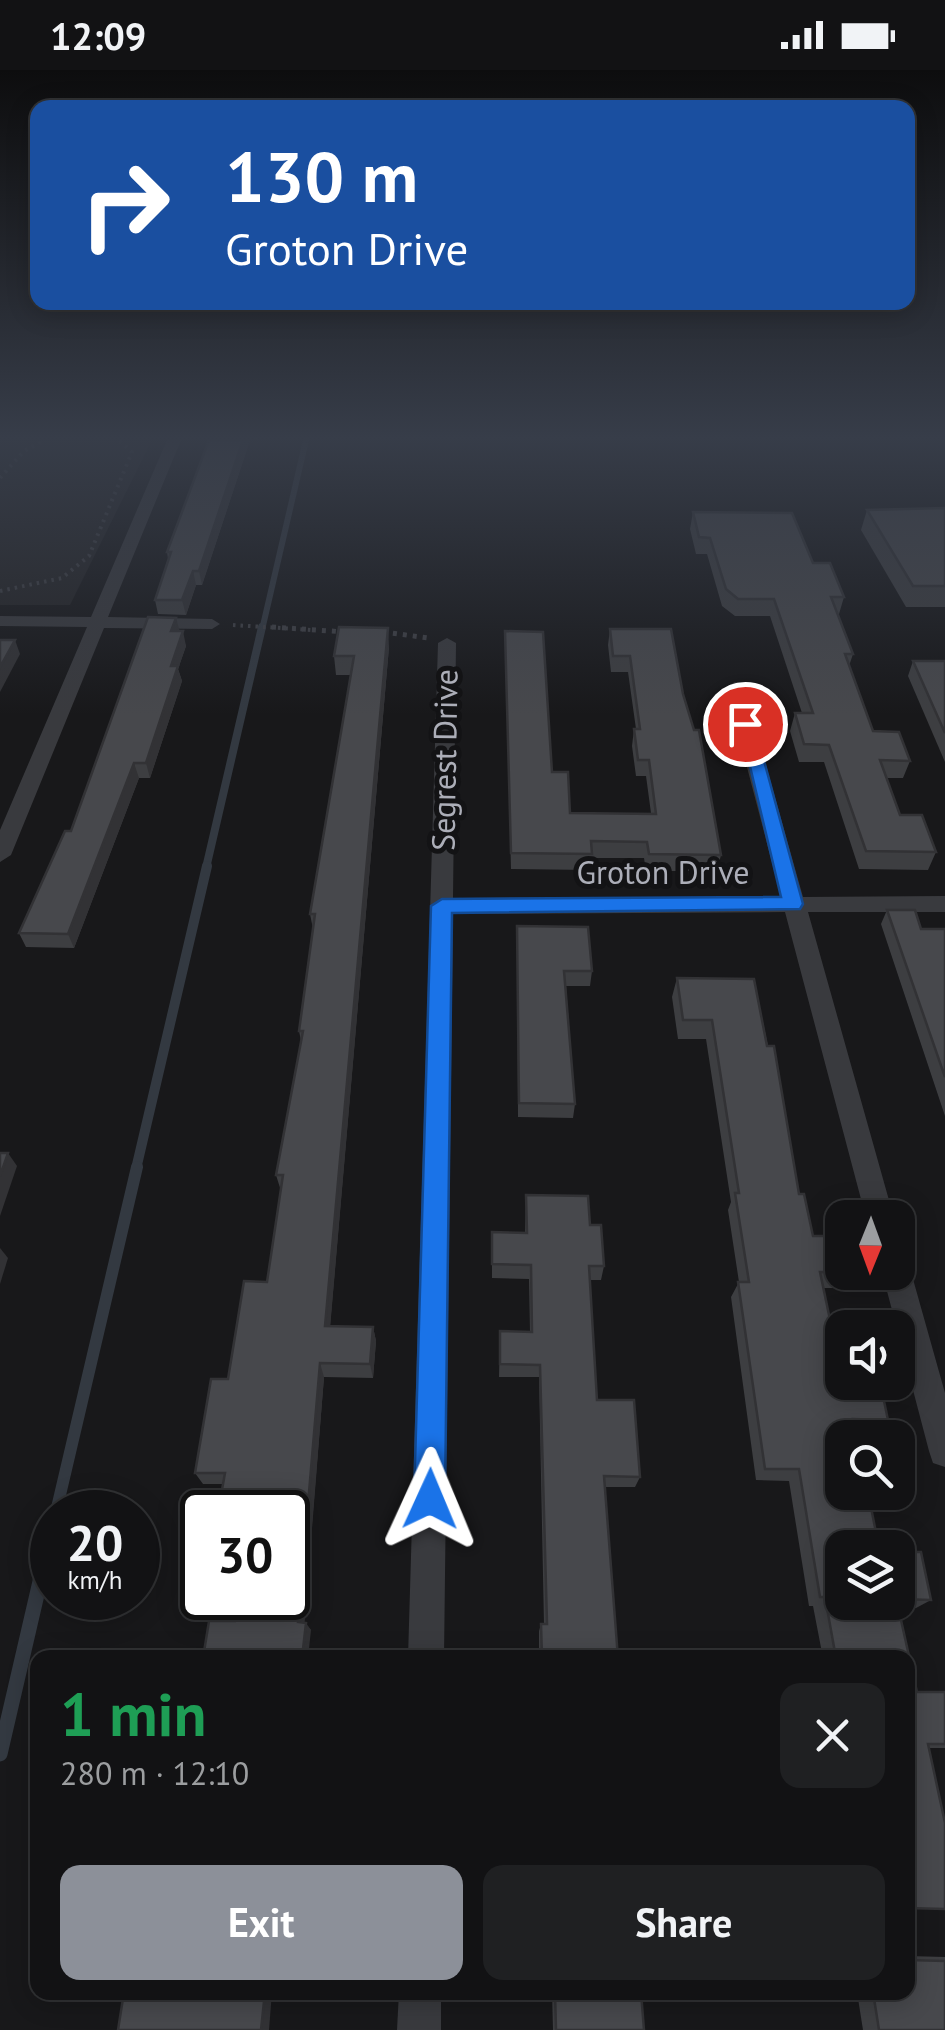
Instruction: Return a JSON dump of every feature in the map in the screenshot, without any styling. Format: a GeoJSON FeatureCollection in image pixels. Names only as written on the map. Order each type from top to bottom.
{"type":"FeatureCollection","features":[{"type":"Feature","properties":{"kind":"street"},"geometry":{"type":"LineString","coordinates":[[0,855],[11,804],[98,622],[136,531]]}},
{"type":"Feature","properties":{"kind":"street"},"geometry":{"type":"LineString","coordinates":[[0,621],[212,624]]}},
{"type":"Feature","properties":{"kind":"street","name":"Segrest Drive"},"geometry":{"type":"LineString","coordinates":[[426,1650],[447,643]]}},
{"type":"Feature","properties":{"kind":"street"},"geometry":{"type":"LineString","coordinates":[[736,688],[875,1200]]}},
{"type":"Feature","properties":{"kind":"street","name":"Groton Drive"},"geometry":{"type":"LineString","coordinates":[[442,906],[945,904]]}},
{"type":"Feature","properties":{"kind":"street"},"geometry":{"type":"LineString","coordinates":[[901,1290],[945,1451]]}},
{"type":"Feature","properties":{"kind":"street"},"geometry":{"type":"LineString","coordinates":[[419,2030],[420,2000]]}},
{"type":"Feature","properties":{"kind":"path"},"geometry":{"type":"LineString","coordinates":[[0,591],[62,578],[89,556],[99,531]]}},
{"type":"Feature","properties":{"kind":"path"},"geometry":{"type":"LineString","coordinates":[[238,626],[352,632]]}},
{"type":"Feature","properties":{"kind":"path"},"geometry":{"type":"LineString","coordinates":[[370,632],[416,632],[434,643],[447,643]]}},
{"type":"Feature","properties":{"kind":"shaded area"},"geometry":{"type":"Polygon","coordinates":[[[0,531],[107,531],[70,605],[0,605],[0,531]]]}},
{"type":"Feature","properties":{"kind":"building"},"geometry":{"type":"Polygon","coordinates":[[[175,531],[212,531],[199,571],[193,571],[182,600],[155,600],[171,552],[167,552],[175,531]]]}},
{"type":"Feature","properties":{"kind":"building"},"geometry":{"type":"Polygon","coordinates":[[[698,531],[800,531],[813,563],[830,563],[844,597],[831,597],[853,654],[845,654],[873,731],[899,732],[910,761],[880,760],[900,815],[922,815],[936,852],[866,851],[829,745],[804,744],[795,713],[813,713],[774,599],[738,599],[726,589],[710,538],[699,537],[698,531]]]}},
{"type":"Feature","properties":{"kind":"building"},"geometry":{"type":"Polygon","coordinates":[[[880,531],[945,531],[945,586],[913,586],[880,531]]]}},
{"type":"Feature","properties":{"kind":"building"},"geometry":{"type":"Polygon","coordinates":[[[148,617],[176,618],[171,631],[183,631],[171,666],[178,666],[146,763],[134,763],[68,934],[19,933],[65,831],[71,831],[148,617]]]}},
{"type":"Feature","properties":{"kind":"building"},"geometry":{"type":"Polygon","coordinates":[[[339,627],[388,628],[325,1326],[373,1327],[370,1364],[320,1363],[309,1490],[222,1490],[225,1473],[195,1473],[211,1379],[228,1379],[244,1281],[267,1282],[283,1175],[276,1175],[303,1031],[299,1031],[315,914],[310,914],[354,656],[334,656],[339,627]]]}},
{"type":"Feature","properties":{"kind":"building"},"geometry":{"type":"Polygon","coordinates":[[[610,629],[671,629],[683,694],[694,730],[699,730],[721,855],[649,854],[647,842],[591,841],[592,854],[511,853],[505,631],[543,632],[552,772],[568,772],[570,813],[656,814],[649,760],[638,760],[634,729],[640,729],[630,656],[613,656],[610,629]]]}},
{"type":"Feature","properties":{"kind":"building"},"geometry":{"type":"Polygon","coordinates":[[[0,640],[15,640],[0,667],[0,640]]]}},
{"type":"Feature","properties":{"kind":"building"},"geometry":{"type":"Polygon","coordinates":[[[913,661],[945,661],[945,733],[913,661]]]}},
{"type":"Feature","properties":{"kind":"building"},"geometry":{"type":"Polygon","coordinates":[[[887,910],[915,910],[921,929],[945,929],[945,1077],[887,910]]]}},
{"type":"Feature","properties":{"kind":"building"},"geometry":{"type":"Polygon","coordinates":[[[517,926],[588,927],[592,971],[564,971],[575,1104],[519,1103],[517,926]]]}},
{"type":"Feature","properties":{"kind":"building"},"geometry":{"type":"Polygon","coordinates":[[[677,978],[754,979],[767,1046],[774,1046],[799,1194],[804,1194],[813,1236],[825,1236],[825,1272],[820,1272],[828,1310],[825,1400],[884,1400],[888,1420],[825,1420],[825,1510],[872,1510],[875,1530],[825,1530],[825,1597],[820,1597],[799,1469],[765,1469],[738,1282],[749,1282],[735,1193],[739,1193],[712,1020],[683,1020],[677,978]]]}},
{"type":"Feature","properties":{"kind":"building"},"geometry":{"type":"Polygon","coordinates":[[[0,1153],[8,1153],[0,1176],[0,1153]]]}},
{"type":"Feature","properties":{"kind":"building"},"geometry":{"type":"Polygon","coordinates":[[[526,1195],[588,1196],[590,1225],[601,1225],[604,1266],[589,1266],[597,1400],[634,1400],[640,1477],[604,1476],[617,1650],[542,1650],[541,1624],[547,1624],[540,1365],[500,1364],[500,1331],[532,1332],[531,1265],[492,1264],[492,1232],[527,1233],[526,1195]]]}},
{"type":"Feature","properties":{"kind":"building"},"geometry":{"type":"Polygon","coordinates":[[[915,1552],[921,1552],[931,1600],[915,1600],[915,1552]]]}},
{"type":"Feature","properties":{"kind":"building"},"geometry":{"type":"Polygon","coordinates":[[[829,1620],[901,1620],[908,1650],[835,1650],[829,1620]]]}},
{"type":"Feature","properties":{"kind":"building"},"geometry":{"type":"Polygon","coordinates":[[[209,1621],[306,1623],[303,1650],[204,1650],[209,1621]]]}},
{"type":"Feature","properties":{"kind":"building"},"geometry":{"type":"Polygon","coordinates":[[[915,1683],[917,1692],[945,1692],[945,1744],[928,1744],[945,1823],[945,1909],[915,1908],[915,1683]]]}},
{"type":"Feature","properties":{"kind":"building"},"geometry":{"type":"Polygon","coordinates":[[[915,1960],[945,1961],[945,2030],[879,2030],[874,2000],[915,2000],[915,1960]]]}},
{"type":"Feature","properties":{"kind":"building"},"geometry":{"type":"Polygon","coordinates":[[[123,2000],[264,2000],[261,2030],[118,2030],[123,2000]]]}},
{"type":"Feature","properties":{"kind":"building"},"geometry":{"type":"Polygon","coordinates":[[[555,2000],[642,2000],[644,2030],[556,2030],[555,2000]]]}},
{"type":"Feature","properties":{"kind":"waterway"},"geometry":{"type":"LineString","coordinates":[[262,630],[285,531]]}},
{"type":"Feature","properties":{"kind":"waterway"},"geometry":{"type":"LineString","coordinates":[[206,868],[262,627]]}},
{"type":"Feature","properties":{"kind":"waterway"},"geometry":{"type":"LineString","coordinates":[[136,1169],[207,866]]}},
{"type":"Feature","properties":{"kind":"waterway"},"geometry":{"type":"LineString","coordinates":[[61,1490],[137,1167]]}},
{"type":"Feature","properties":{"kind":"waterway"},"geometry":{"type":"LineString","coordinates":[[0,1754],[31,1620]]}},
{"type":"Feature","properties":{"kind":"route"},"geometry":{"type":"LineString","coordinates":[[430,1499],[442,906],[793,904],[745,724]]}}]}
